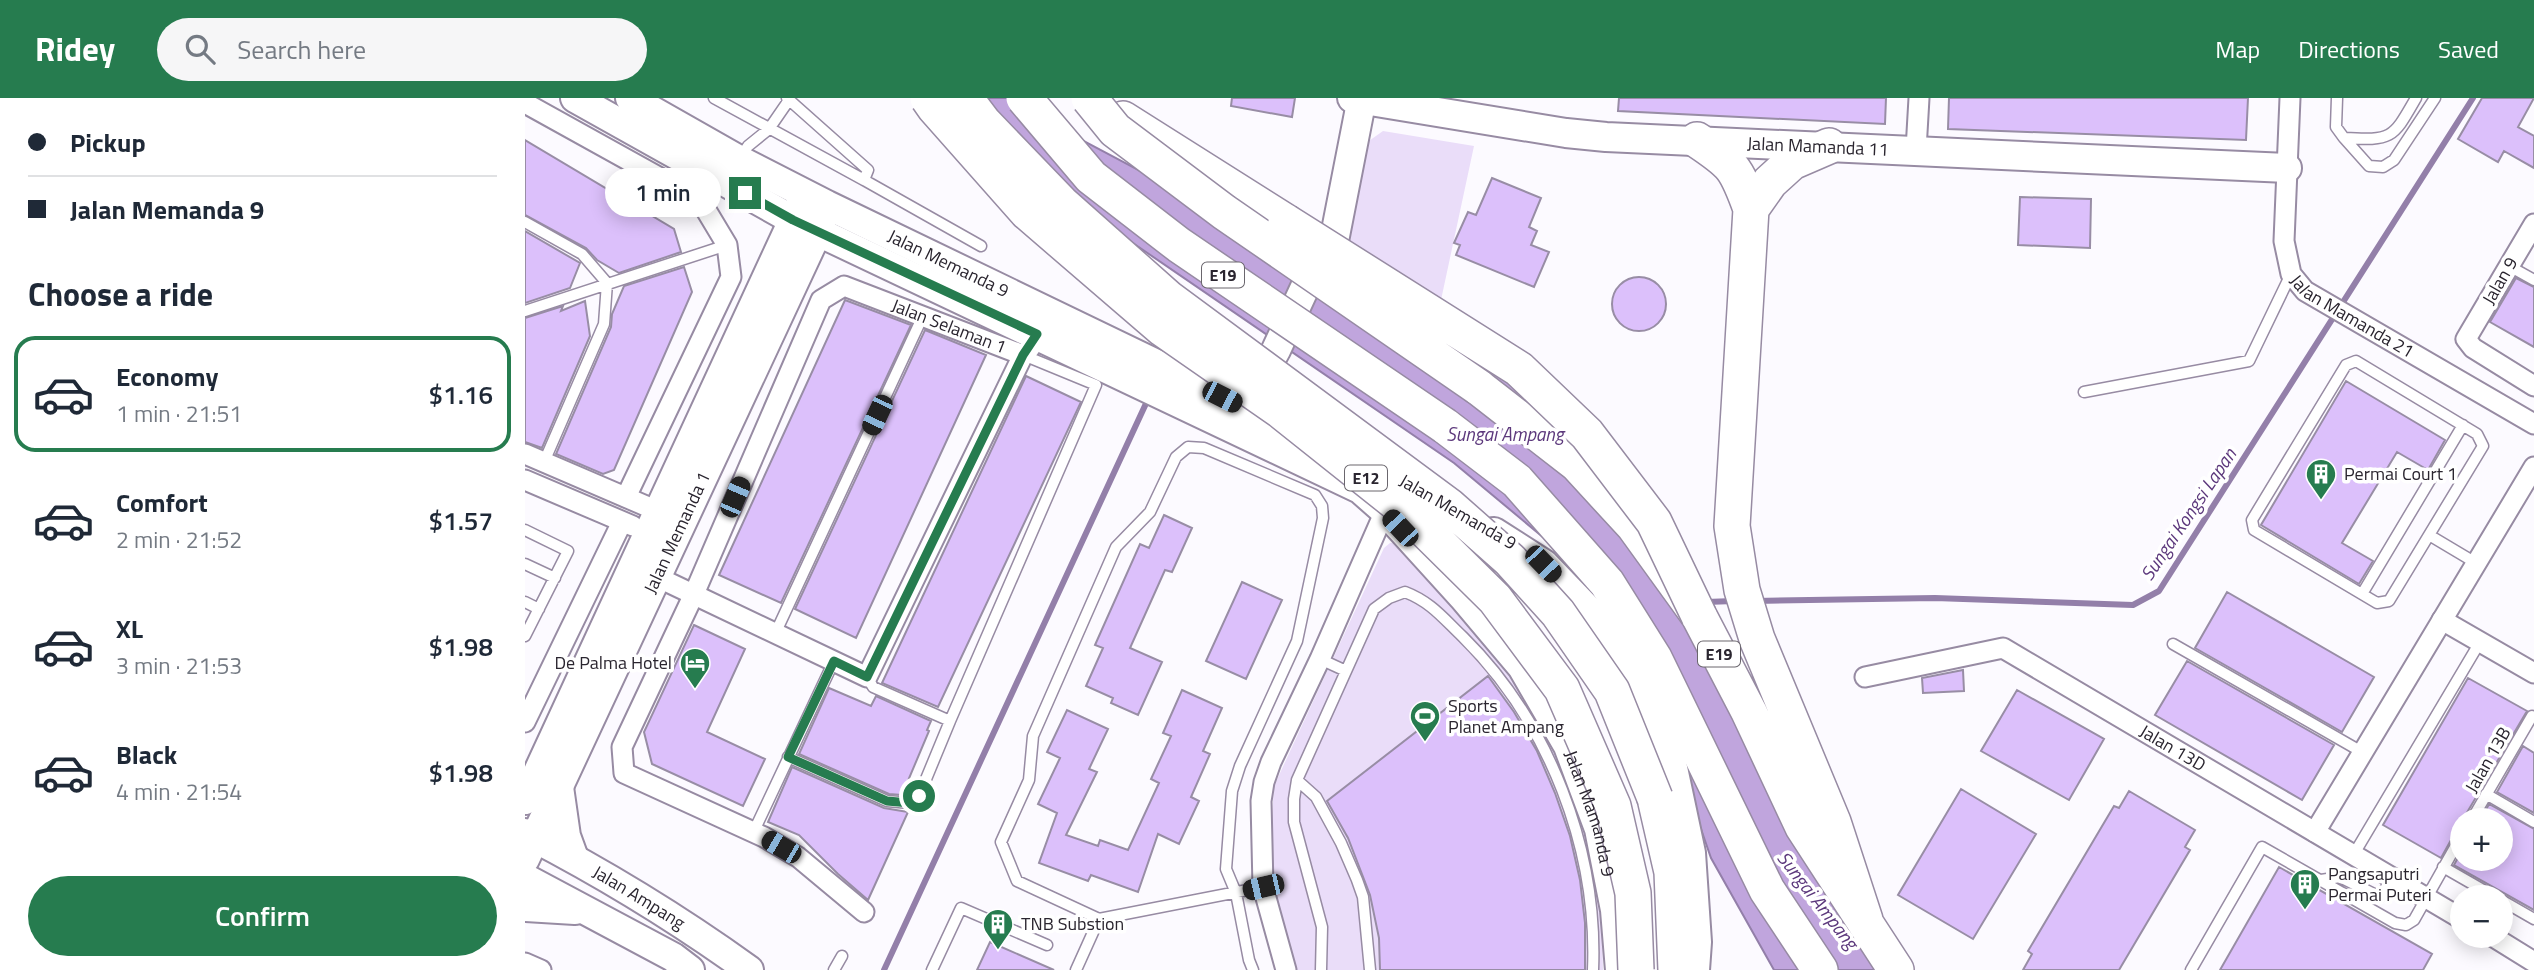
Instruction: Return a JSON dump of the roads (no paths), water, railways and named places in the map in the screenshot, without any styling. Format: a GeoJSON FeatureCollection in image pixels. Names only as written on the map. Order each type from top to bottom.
{"type":"FeatureCollection","features":[{"type":"Feature","properties":{"kind":"highway","name":"E12"},"geometry":{"type":"LineString","coordinates":[[928,98],[1027,212],[1163,329],[1281,411],[1404,509],[1495,599],[1562,689],[1613,806],[1633,893],[1636,970]]}},
{"type":"Feature","properties":{"kind":"highway","name":"E12"},"geometry":{"type":"LineString","coordinates":[[965,98],[984,123],[1061,203],[1168,298],[1449,506],[1510,561],[1559,613],[1612,691],[1655,798],[1672,872],[1676,970]]}},
{"type":"Feature","properties":{"kind":"highway","name":"E19"},"geometry":{"type":"LineString","coordinates":[[1024,98],[1091,177],[1179,245],[1445,426],[1517,481],[1607,583],[1654,658],[1767,890],[1820,970]]}},
{"type":"Feature","properties":{"kind":"highway","name":"E19"},"geometry":{"type":"LineString","coordinates":[[1090,98],[1115,130],[1202,196],[1478,387],[1577,464],[1634,526],[1699,616],[1749,712],[1803,827],[1896,970]]}},
{"type":"Feature","properties":{"kind":"highway"},"geometry":{"type":"LineString","coordinates":[[1697,140],[1725,158],[1739,176],[1751,209],[1733,526],[1742,590],[1757,639],[1833,822],[1865,920]]}},
{"type":"Feature","properties":{"kind":"highway"},"geometry":{"type":"LineString","coordinates":[[1751,209],[1770,182],[1792,162],[1829,146]]}},
{"type":"Feature","properties":{"kind":"street","name":"Jalan Memanda 9"},"geometry":{"type":"LineString","coordinates":[[575,98],[806,226],[1030,345],[1238,419],[1307,435],[1371,462],[1519,546],[1543,564],[1592,614],[1638,685],[1672,763],[1691,853],[1697,942],[1695,970]]}},
{"type":"Feature","properties":{"kind":"street","name":"Jalan Memanda 9"},"geometry":{"type":"LineString","coordinates":[[630,98],[739,160],[816,199],[1112,340],[1238,419],[1360,489],[1385,511]]}},
{"type":"Feature","properties":{"kind":"street"},"geometry":{"type":"LineString","coordinates":[[1238,419],[1273,356],[1316,263],[1334,241],[1354,98]]}},
{"type":"Feature","properties":{"kind":"street","name":"Jalan Mamanda 11"},"geometry":{"type":"LineString","coordinates":[[1354,98],[1566,133],[1606,137],[2287,169]]}},
{"type":"Feature","properties":{"kind":"street"},"geometry":{"type":"LineString","coordinates":[[1916,150],[1919,98]]}},
{"type":"Feature","properties":{"kind":"street","name":"Jalan Mamanda 21"},"geometry":{"type":"LineString","coordinates":[[2290,98],[2284,241],[2291,274],[2305,291],[2534,424]]}},
{"type":"Feature","properties":{"kind":"street"},"geometry":{"type":"LineString","coordinates":[[525,103],[700,200],[727,245],[731,277],[626,497]]}},
{"type":"Feature","properties":{"kind":"street","name":"Jalan Memanda 1"},"geometry":{"type":"LineString","coordinates":[[525,800],[533,768],[781,279],[816,199]]}},
{"type":"Feature","properties":{"kind":"street","name":"Jalan 9"},"geometry":{"type":"LineString","coordinates":[[2534,223],[2466,339],[2473,348],[2534,386]]}},
{"type":"Feature","properties":{"kind":"street","name":"Jalan Memanda 1"},"geometry":{"type":"LineString","coordinates":[[528,843],[559,787],[657,577],[781,279]]}},
{"type":"Feature","properties":{"kind":"street","name":"Jalan Selaman 1"},"geometry":{"type":"LineString","coordinates":[[694,594],[821,300],[844,286],[922,318],[1030,345],[867,677]]}},
{"type":"Feature","properties":{"kind":"street"},"geometry":{"type":"LineString","coordinates":[[1273,356],[1277,388],[1289,413],[1307,435]]}},
{"type":"Feature","properties":{"kind":"street"},"geometry":{"type":"LineString","coordinates":[[525,454],[626,497],[655,523]]}},
{"type":"Feature","properties":{"kind":"street"},"geometry":{"type":"LineString","coordinates":[[1286,970],[1263,887],[1261,801],[1264,782],[1385,511],[1383,480],[1371,462]]}},
{"type":"Feature","properties":{"kind":"street"},"geometry":{"type":"LineString","coordinates":[[2315,832],[2534,467]]}},
{"type":"Feature","properties":{"kind":"street"},"geometry":{"type":"LineString","coordinates":[[525,480],[622,522],[655,523]]}},
{"type":"Feature","properties":{"kind":"street","name":"Jalan Mamanda 9"},"geometry":{"type":"LineString","coordinates":[[1385,511],[1463,597],[1525,672],[1568,746],[1599,829],[1615,910],[1620,970]]}},
{"type":"Feature","properties":{"kind":"street"},"geometry":{"type":"LineString","coordinates":[[525,722],[622,522]]}},
{"type":"Feature","properties":{"kind":"street"},"geometry":{"type":"LineString","coordinates":[[1463,597],[1463,577],[1472,559],[1491,548],[1519,546]]}},
{"type":"Feature","properties":{"kind":"street"},"geometry":{"type":"LineString","coordinates":[[657,577],[867,677]]}},
{"type":"Feature","properties":{"kind":"street"},"geometry":{"type":"LineString","coordinates":[[694,594],[622,747],[624,773],[754,831],[798,857],[864,912]]}},
{"type":"Feature","properties":{"kind":"street"},"geometry":{"type":"LineString","coordinates":[[583,604],[611,616]]}},
{"type":"Feature","properties":{"kind":"street"},"geometry":{"type":"LineString","coordinates":[[2442,620],[2534,673]]}},
{"type":"Feature","properties":{"kind":"street","name":"Jalan 13D"},"geometry":{"type":"LineString","coordinates":[[1865,677],[2003,648],[2450,912]]}},
{"type":"Feature","properties":{"kind":"street"},"geometry":{"type":"LineString","coordinates":[[559,787],[566,836],[574,858]]}},
{"type":"Feature","properties":{"kind":"street","name":"Jalan Ampang"},"geometry":{"type":"LineString","coordinates":[[528,843],[574,858],[686,925],[749,970]]}},
{"type":"Feature","properties":{"kind":"street","name":"Jalan Ampang"},"geometry":{"type":"LineString","coordinates":[[525,878],[673,957],[689,970]]}},
{"type":"Feature","properties":{"kind":"street"},"geometry":{"type":"LineString","coordinates":[[525,907],[588,911]]}},
{"type":"Feature","properties":{"kind":"street"},"geometry":{"type":"LineString","coordinates":[[2511,948],[2534,962]]}},
{"type":"Feature","properties":{"kind":"street"},"geometry":{"type":"LineString","coordinates":[[525,963],[541,970]]}},
{"type":"Feature","properties":{"kind":"lane"},"geometry":{"type":"LineString","coordinates":[[714,98],[981,246]]}},
{"type":"Feature","properties":{"kind":"lane"},"geometry":{"type":"LineString","coordinates":[[2337,98],[2336,127],[2369,166],[2383,167],[2394,160],[2435,98]]}},
{"type":"Feature","properties":{"kind":"lane"},"geometry":{"type":"LineString","coordinates":[[2344,138],[2374,140],[2396,132],[2416,98]]}},
{"type":"Feature","properties":{"kind":"lane"},"geometry":{"type":"LineString","coordinates":[[739,160],[748,146],[769,129],[788,99],[868,170],[864,180]]}},
{"type":"Feature","properties":{"kind":"lane"},"geometry":{"type":"LineString","coordinates":[[525,222],[582,254],[607,283],[604,324],[544,462]]}},
{"type":"Feature","properties":{"kind":"lane"},"geometry":{"type":"LineString","coordinates":[[525,311],[727,245]]}},
{"type":"Feature","properties":{"kind":"lane"},"geometry":{"type":"LineString","coordinates":[[2509,266],[2534,279]]}},
{"type":"Feature","properties":{"kind":"lane"},"geometry":{"type":"LineString","coordinates":[[2084,391],[2249,360],[2291,274]]}},
{"type":"Feature","properties":{"kind":"lane"},"geometry":{"type":"LineString","coordinates":[[775,634],[922,318]]}},
{"type":"Feature","properties":{"kind":"lane"},"geometry":{"type":"LineString","coordinates":[[788,757],[887,801],[910,803],[919,796],[1096,384],[1030,345]]}},
{"type":"Feature","properties":{"kind":"lane"},"geometry":{"type":"LineString","coordinates":[[2356,362],[2463,425],[2477,434],[2483,446],[2389,601],[2377,603],[2254,530],[2252,520],[2346,365],[2356,362]]}},
{"type":"Feature","properties":{"kind":"lane"},"geometry":{"type":"LineString","coordinates":[[2362,594],[2463,425]]}},
{"type":"Feature","properties":{"kind":"lane"},"geometry":{"type":"LineString","coordinates":[[1253,970],[1236,893],[1227,869],[1232,791],[1240,766],[1297,641],[1324,518],[1322,506],[1315,495],[1204,448],[1188,447],[1176,457],[1150,512],[1117,547],[1034,736],[1029,780],[1001,842],[1017,881],[1099,919],[1236,893],[1263,887]]}},
{"type":"Feature","properties":{"kind":"lane"},"geometry":{"type":"LineString","coordinates":[[525,530],[568,551],[525,636]]}},
{"type":"Feature","properties":{"kind":"lane"},"geometry":{"type":"LineString","coordinates":[[2429,535],[2476,563]]}},
{"type":"Feature","properties":{"kind":"lane"},"geometry":{"type":"LineString","coordinates":[[525,564],[555,578]]}},
{"type":"Feature","properties":{"kind":"lane"},"geometry":{"type":"LineString","coordinates":[[1321,970],[1322,927],[1294,822],[1297,780],[1374,609],[1389,598],[1405,592],[1424,599],[1485,660],[1522,711],[1547,755],[1566,798],[1578,841],[1589,896],[1593,970]]}},
{"type":"Feature","properties":{"kind":"lane"},"geometry":{"type":"LineString","coordinates":[[525,602],[539,609]]}},
{"type":"Feature","properties":{"kind":"lane"},"geometry":{"type":"LineString","coordinates":[[2354,854],[2480,642]]}},
{"type":"Feature","properties":{"kind":"lane"},"geometry":{"type":"LineString","coordinates":[[2173,644],[2362,752]]}},
{"type":"Feature","properties":{"kind":"lane"},"geometry":{"type":"LineString","coordinates":[[1320,659],[1346,671]]}},
{"type":"Feature","properties":{"kind":"lane"},"geometry":{"type":"LineString","coordinates":[[754,831],[834,661]]}},
{"type":"Feature","properties":{"kind":"lane"},"geometry":{"type":"LineString","coordinates":[[867,677],[873,687],[950,722]]}},
{"type":"Feature","properties":{"kind":"lane","name":"Jalan 13B"},"geometry":{"type":"LineString","coordinates":[[2478,808],[2532,716],[2534,717]]}},
{"type":"Feature","properties":{"kind":"lane"},"geometry":{"type":"LineString","coordinates":[[1297,780],[1315,797],[1341,843],[1357,880],[1363,897],[1370,970]]}},
{"type":"Feature","properties":{"kind":"lane"},"geometry":{"type":"LineString","coordinates":[[2486,794],[2534,822]]}},
{"type":"Feature","properties":{"kind":"lane"},"geometry":{"type":"LineString","coordinates":[[2191,970],[2262,847],[2395,923],[2406,925],[2414,920],[2450,856]]}},
{"type":"Feature","properties":{"kind":"lane"},"geometry":{"type":"LineString","coordinates":[[2444,867],[2475,885]]}},
{"type":"Feature","properties":{"kind":"lane"},"geometry":{"type":"LineString","coordinates":[[2321,880],[2340,877],[2379,897],[2393,877]]}},
{"type":"Feature","properties":{"kind":"lane"},"geometry":{"type":"LineString","coordinates":[[2513,907],[2534,919]]}},
{"type":"Feature","properties":{"kind":"lane"},"geometry":{"type":"LineString","coordinates":[[932,970],[961,908],[1047,944]]}},
{"type":"Feature","properties":{"kind":"lane"},"geometry":{"type":"LineString","coordinates":[[1076,970],[1099,919]]}},
{"type":"Feature","properties":{"kind":"lane"},"geometry":{"type":"LineString","coordinates":[[834,970],[842,956]]}},
{"type":"Feature","properties":{"kind":"water","name":"Sungai Ampang"},"geometry":{"type":"Polygon","coordinates":[[[980,98],[1008,98],[1059,128],[1499,361],[1543,395],[1899,970],[1774,970],[1711,858],[1655,696],[1601,596],[1544,538],[1454,463],[1127,239],[1016,144],[980,98]]]}},
{"type":"Feature","properties":{"kind":"waterway","name":"Sungai Kongsi Lapan"},"geometry":{"type":"LineString","coordinates":[[1755,601],[1935,598],[2133,605],[2159,591],[2473,98]]}},
{"type":"Feature","properties":{"kind":"waterway"},"geometry":{"type":"LineString","coordinates":[[884,970],[1149,397]]}},
{"type":"Feature","properties":{"kind":"waterway","name":"Sungai Kongsi Lapan"},"geometry":{"type":"LineString","coordinates":[[1706,602],[1734,601]]}},
{"type":"Feature","properties":{"kind":"place","name":"Permai Court 1"},"geometry":{"type":"Point","coordinates":[2321,501]}},
{"type":"Feature","properties":{"kind":"place","name":"De Palma Hotel"},"geometry":{"type":"Point","coordinates":[695,690]}},
{"type":"Feature","properties":{"kind":"place","name":"Sports Planet Ampang"},"geometry":{"type":"Point","coordinates":[1425,743]}},
{"type":"Feature","properties":{"kind":"place","name":"Pangsaputri Permai Puteri"},"geometry":{"type":"Point","coordinates":[2305,911]}},
{"type":"Feature","properties":{"kind":"place","name":"TNB Substion"},"geometry":{"type":"Point","coordinates":[998,951]}}]}
